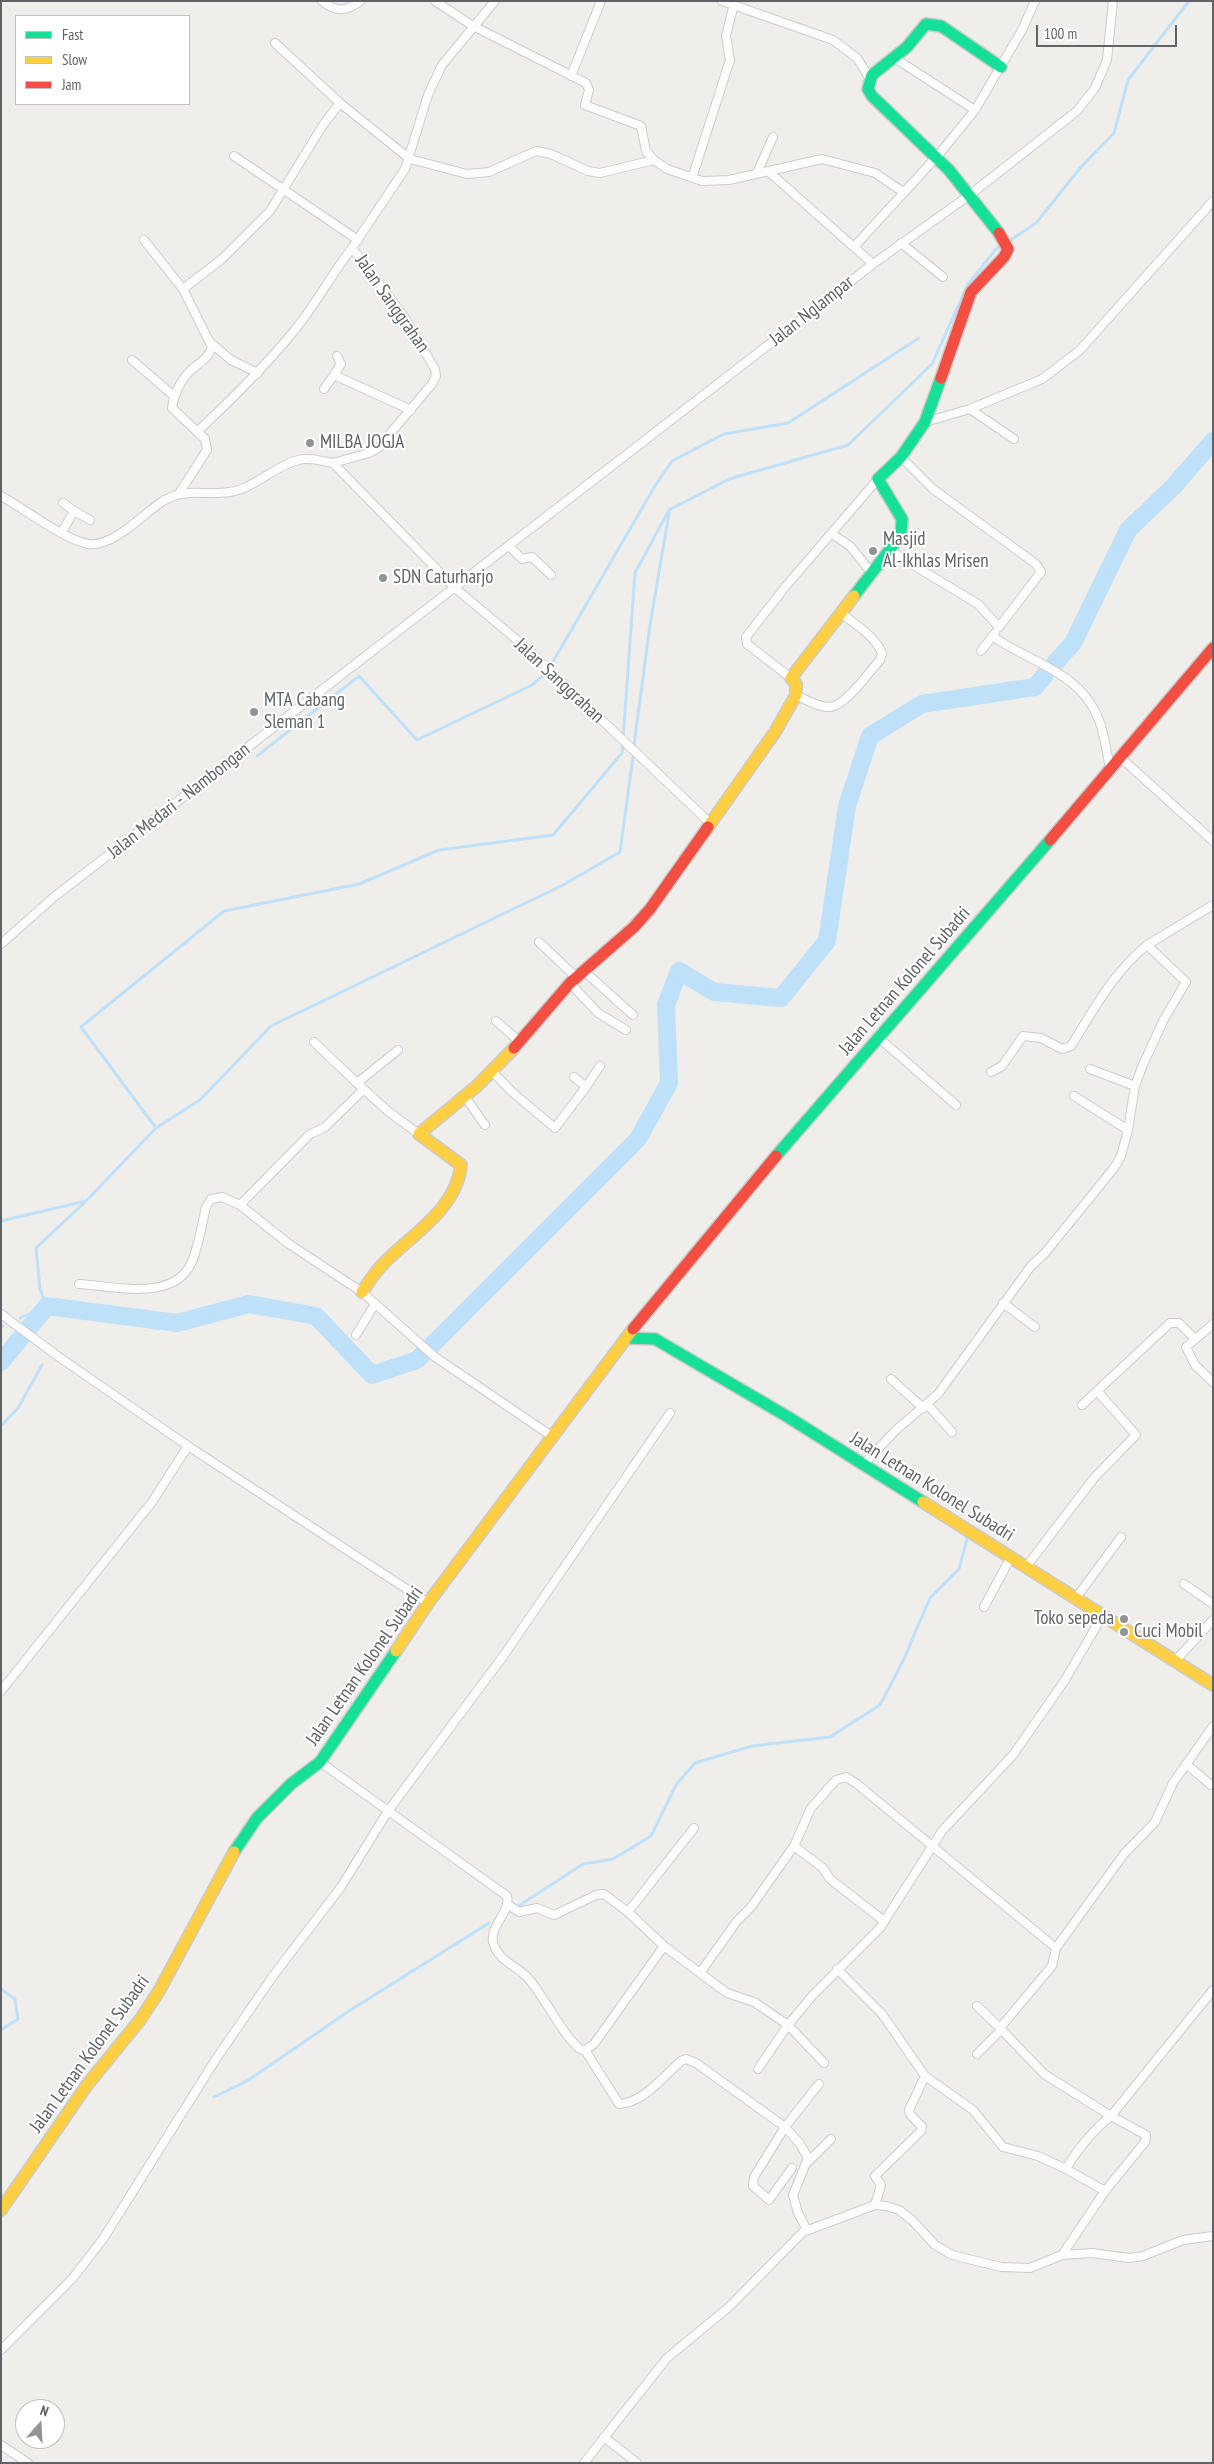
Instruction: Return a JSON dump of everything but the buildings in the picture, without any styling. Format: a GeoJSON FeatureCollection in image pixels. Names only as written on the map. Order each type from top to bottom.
{"type":"FeatureCollection","features":[{"type":"Feature","properties":{"kind":"main road"},"geometry":{"type":"LineString","coordinates":[[362,1292],[385,1262],[452,1195],[462,1173],[461,1165],[419,1134],[492,1072],[577,978],[650,909],[775,732],[796,696],[796,684],[791,678],[901,535],[902,519],[878,479],[901,457],[925,422],[971,292],[1007,253],[1004,240],[971,194],[937,156],[872,96],[868,89],[870,79],[912,42],[926,24],[932,23],[941,26],[1001,67]]}},
{"type":"Feature","properties":{"kind":"main road","name":"Jalan Letnan Kolonel Subadri"},"geometry":{"type":"LineString","coordinates":[[1,2210],[87,2085],[140,2020],[159,1991],[238,1845],[257,1818],[291,1784],[320,1762],[428,1603],[639,1321],[744,1193],[1213,648]]}},
{"type":"Feature","properties":{"kind":"main road"},"geometry":{"type":"LineString","coordinates":[[639,1321],[655,1339]]}},
{"type":"Feature","properties":{"kind":"main road","name":"Jalan Letnan Kolonel Subadri"},"geometry":{"type":"LineString","coordinates":[[626,1338],[655,1339],[864,1464],[1213,1685]]}},
{"type":"Feature","properties":{"kind":"street"},"geometry":{"type":"LineString","coordinates":[[322,1],[337,10],[346,10],[360,1]]}},
{"type":"Feature","properties":{"kind":"street"},"geometry":{"type":"LineString","coordinates":[[434,1],[473,26],[571,76],[588,87],[584,103],[588,107],[641,126],[646,151],[654,160],[667,169],[692,178],[712,182],[822,159],[875,173],[903,192]]}},
{"type":"Feature","properties":{"kind":"street","name":"Jalan Sanggrahan"},"geometry":{"type":"LineString","coordinates":[[495,1],[442,65],[416,126],[410,159],[405,170],[352,248],[405,318],[435,369],[436,376],[432,384],[378,448],[369,453],[333,463],[455,588],[523,645],[710,823]]}},
{"type":"Feature","properties":{"kind":"street"},"geometry":{"type":"LineString","coordinates":[[571,76],[601,1]]}},
{"type":"Feature","properties":{"kind":"street"},"geometry":{"type":"LineString","coordinates":[[722,1],[833,40],[856,58],[870,79]]}},
{"type":"Feature","properties":{"kind":"street"},"geometry":{"type":"LineString","coordinates":[[854,247],[937,156],[975,110],[1001,67],[1035,1]]}},
{"type":"Feature","properties":{"kind":"street","name":"Jalan Nglampar"},"geometry":{"type":"LineString","coordinates":[[455,588],[873,264],[971,194],[1077,111],[1095,88],[1107,60],[1114,1]]}},
{"type":"Feature","properties":{"kind":"street"},"geometry":{"type":"LineString","coordinates":[[692,178],[730,60],[726,36],[734,4]]}},
{"type":"Feature","properties":{"kind":"street"},"geometry":{"type":"LineString","coordinates":[[275,43],[340,103],[410,159],[473,175],[497,169],[536,151],[551,154],[588,171],[600,173],[654,160]]}},
{"type":"Feature","properties":{"kind":"street"},"geometry":{"type":"LineString","coordinates":[[893,57],[975,110]]}},
{"type":"Feature","properties":{"kind":"street"},"geometry":{"type":"LineString","coordinates":[[183,289],[222,259],[270,211],[340,103]]}},
{"type":"Feature","properties":{"kind":"street"},"geometry":{"type":"LineString","coordinates":[[757,173],[773,137]]}},
{"type":"Feature","properties":{"kind":"street"},"geometry":{"type":"LineString","coordinates":[[234,156],[358,240]]}},
{"type":"Feature","properties":{"kind":"street"},"geometry":{"type":"LineString","coordinates":[[768,171],[873,264]]}},
{"type":"Feature","properties":{"kind":"street"},"geometry":{"type":"LineString","coordinates":[[925,422],[970,409],[1042,379],[1080,350],[1213,201]]}},
{"type":"Feature","properties":{"kind":"street"},"geometry":{"type":"LineString","coordinates":[[144,240],[183,289],[211,343],[231,360],[258,373]]}},
{"type":"Feature","properties":{"kind":"street"},"geometry":{"type":"LineString","coordinates":[[902,243],[943,277]]}},
{"type":"Feature","properties":{"kind":"street"},"geometry":{"type":"LineString","coordinates":[[197,432],[258,373],[294,331],[331,274],[352,248]]}},
{"type":"Feature","properties":{"kind":"street"},"geometry":{"type":"LineString","coordinates":[[180,492],[207,450],[205,439],[172,408],[174,396],[184,377],[208,355],[211,343]]}},
{"type":"Feature","properties":{"kind":"street"},"geometry":{"type":"LineString","coordinates":[[324,389],[341,364],[337,356]]}},
{"type":"Feature","properties":{"kind":"street"},"geometry":{"type":"LineString","coordinates":[[132,360],[174,396]]}},
{"type":"Feature","properties":{"kind":"street"},"geometry":{"type":"LineString","coordinates":[[334,375],[411,410]]}},
{"type":"Feature","properties":{"kind":"street"},"geometry":{"type":"LineString","coordinates":[[970,409],[1014,439]]}},
{"type":"Feature","properties":{"kind":"street"},"geometry":{"type":"LineString","coordinates":[[901,457],[933,489],[1041,569],[1038,578],[981,651]]}},
{"type":"Feature","properties":{"kind":"street"},"geometry":{"type":"LineString","coordinates":[[1,496],[62,532],[87,544],[99,545],[110,540],[163,501],[180,492],[235,491],[299,460],[333,463]]}},
{"type":"Feature","properties":{"kind":"street"},"geometry":{"type":"LineString","coordinates":[[791,678],[747,644],[746,637],[786,586],[878,479]]}},
{"type":"Feature","properties":{"kind":"street"},"geometry":{"type":"LineString","coordinates":[[63,503],[90,520]]}},
{"type":"Feature","properties":{"kind":"street"},"geometry":{"type":"LineString","coordinates":[[62,532],[74,511]]}},
{"type":"Feature","properties":{"kind":"street"},"geometry":{"type":"LineString","coordinates":[[832,534],[850,546],[871,572]]}},
{"type":"Feature","properties":{"kind":"street"},"geometry":{"type":"LineString","coordinates":[[509,546],[522,559],[532,557],[551,574]]}},
{"type":"Feature","properties":{"kind":"street"},"geometry":{"type":"LineString","coordinates":[[890,551],[978,604],[998,628]]}},
{"type":"Feature","properties":{"kind":"street","name":"Jalan Medari - Nambongan"},"geometry":{"type":"LineString","coordinates":[[1,944],[54,897],[455,588]]}},
{"type":"Feature","properties":{"kind":"street"},"geometry":{"type":"LineString","coordinates":[[796,696],[815,704],[830,707],[838,705],[846,699],[880,660],[881,649],[867,634],[841,613]]}},
{"type":"Feature","properties":{"kind":"street"},"geometry":{"type":"LineString","coordinates":[[992,636],[1026,658],[1062,675],[1081,691],[1101,726],[1110,768]]}},
{"type":"Feature","properties":{"kind":"street"},"geometry":{"type":"LineString","coordinates":[[1120,757],[1213,841]]}},
{"type":"Feature","properties":{"kind":"street"},"geometry":{"type":"LineString","coordinates":[[991,1072],[1002,1066],[1023,1036],[1041,1038],[1062,1049],[1071,1046],[1110,983],[1128,960],[1147,945],[1213,905]]}},
{"type":"Feature","properties":{"kind":"street"},"geometry":{"type":"LineString","coordinates":[[540,942],[577,978],[633,1015]]}},
{"type":"Feature","properties":{"kind":"street"},"geometry":{"type":"LineString","coordinates":[[864,1464],[896,1430],[938,1394],[1031,1266],[1045,1253],[1114,1168],[1121,1156],[1128,1130],[1135,1086],[1151,1044],[1186,982],[1147,945]]}},
{"type":"Feature","properties":{"kind":"street"},"geometry":{"type":"LineString","coordinates":[[577,978],[598,1012],[626,1030]]}},
{"type":"Feature","properties":{"kind":"street"},"geometry":{"type":"LineString","coordinates":[[496,1021],[520,1042]]}},
{"type":"Feature","properties":{"kind":"street"},"geometry":{"type":"LineString","coordinates":[[879,1038],[956,1105]]}},
{"type":"Feature","properties":{"kind":"street"},"geometry":{"type":"LineString","coordinates":[[314,1042],[363,1090],[419,1134]]}},
{"type":"Feature","properties":{"kind":"street"},"geometry":{"type":"LineString","coordinates":[[357,1083],[398,1050]]}},
{"type":"Feature","properties":{"kind":"street"},"geometry":{"type":"LineString","coordinates":[[492,1072],[512,1092],[555,1128],[600,1066]]}},
{"type":"Feature","properties":{"kind":"street"},"geometry":{"type":"LineString","coordinates":[[1090,1069],[1135,1086]]}},
{"type":"Feature","properties":{"kind":"street"},"geometry":{"type":"LineString","coordinates":[[574,1076],[586,1087]]}},
{"type":"Feature","properties":{"kind":"street"},"geometry":{"type":"LineString","coordinates":[[240,1204],[314,1130],[324,1128],[363,1090]]}},
{"type":"Feature","properties":{"kind":"street"},"geometry":{"type":"LineString","coordinates":[[465,1096],[485,1125]]}},
{"type":"Feature","properties":{"kind":"street"},"geometry":{"type":"LineString","coordinates":[[1074,1096],[1128,1130]]}},
{"type":"Feature","properties":{"kind":"street"},"geometry":{"type":"LineString","coordinates":[[79,1284],[159,1289],[177,1282],[187,1272],[193,1260],[206,1207],[210,1199],[222,1197],[240,1204],[289,1244],[362,1292],[435,1357],[553,1437]]}},
{"type":"Feature","properties":{"kind":"street"},"geometry":{"type":"LineString","coordinates":[[356,1335],[375,1304]]}},
{"type":"Feature","properties":{"kind":"street"},"geometry":{"type":"LineString","coordinates":[[1003,1304],[1035,1327]]}},
{"type":"Feature","properties":{"kind":"street"},"geometry":{"type":"LineString","coordinates":[[1,1314],[32,1338],[188,1446],[428,1603]]}},
{"type":"Feature","properties":{"kind":"street"},"geometry":{"type":"LineString","coordinates":[[1082,1405],[1170,1323],[1179,1323],[1195,1339]]}},
{"type":"Feature","properties":{"kind":"street"},"geometry":{"type":"LineString","coordinates":[[1213,1324],[1186,1347],[1195,1365],[1213,1382]]}},
{"type":"Feature","properties":{"kind":"street"},"geometry":{"type":"LineString","coordinates":[[891,1378],[925,1406],[952,1432]]}},
{"type":"Feature","properties":{"kind":"street"},"geometry":{"type":"LineString","coordinates":[[1026,1567],[1084,1491],[1136,1435],[1098,1392]]}},
{"type":"Feature","properties":{"kind":"street"},"geometry":{"type":"LineString","coordinates":[[1,2350],[72,2279],[103,2240],[216,2059],[273,1976],[340,1887],[388,1811],[504,1655],[670,1413]]}},
{"type":"Feature","properties":{"kind":"street"},"geometry":{"type":"LineString","coordinates":[[1,1691],[152,1502],[188,1446]]}},
{"type":"Feature","properties":{"kind":"street"},"geometry":{"type":"LineString","coordinates":[[1076,1598],[1121,1537]]}},
{"type":"Feature","properties":{"kind":"street"},"geometry":{"type":"LineString","coordinates":[[984,1607],[1011,1557]]}},
{"type":"Feature","properties":{"kind":"street"},"geometry":{"type":"LineString","coordinates":[[1184,1584],[1213,1604]]}},
{"type":"Feature","properties":{"kind":"street"},"geometry":{"type":"LineString","coordinates":[[758,2069],[788,2025],[837,1969],[884,1922],[934,1844],[966,1803],[1018,1748],[1065,1680],[1103,1615]]}},
{"type":"Feature","properties":{"kind":"street"},"geometry":{"type":"LineString","coordinates":[[1176,1660],[1213,1620]]}},
{"type":"Feature","properties":{"kind":"street"},"geometry":{"type":"LineString","coordinates":[[977,2054],[1001,2029],[1052,1966],[1056,1948],[1124,1854],[1154,1822],[1174,1783],[1213,1726]]}},
{"type":"Feature","properties":{"kind":"street"},"geometry":{"type":"LineString","coordinates":[[320,1762],[506,1896],[507,1904],[493,1934],[494,1943],[501,1956],[530,1980],[577,2046],[585,2050],[619,2104],[629,2103],[652,2088],[681,2061],[686,2059],[696,2063],[785,2127],[800,2144],[807,2156],[808,2162]]}},
{"type":"Feature","properties":{"kind":"street"},"geometry":{"type":"LineString","coordinates":[[1186,1764],[1211,1785]]}},
{"type":"Feature","properties":{"kind":"street"},"geometry":{"type":"LineString","coordinates":[[700,1973],[737,1921],[752,1907],[794,1846],[811,1808],[829,1786],[839,1778],[846,1777],[934,1844],[1056,1948]]}},
{"type":"Feature","properties":{"kind":"street"},"geometry":{"type":"LineString","coordinates":[[628,1912],[694,1828]]}},
{"type":"Feature","properties":{"kind":"street"},"geometry":{"type":"LineString","coordinates":[[794,1846],[823,1868],[830,1879],[884,1922]]}},
{"type":"Feature","properties":{"kind":"street"},"geometry":{"type":"LineString","coordinates":[[507,1904],[519,1912],[537,1908],[551,1915],[596,1895],[604,1894],[628,1912],[664,1946],[727,1993],[754,2002],[788,2025],[824,2063]]}},
{"type":"Feature","properties":{"kind":"street"},"geometry":{"type":"LineString","coordinates":[[585,2050],[594,2044],[664,1946]]}},
{"type":"Feature","properties":{"kind":"street"},"geometry":{"type":"LineString","coordinates":[[837,1969],[882,2014],[924,2076],[973,2110],[1003,2147],[1038,2156],[1105,2191]]}},
{"type":"Feature","properties":{"kind":"street"},"geometry":{"type":"LineString","coordinates":[[1066,2170],[1072,2158],[1101,2124],[1111,2116],[1213,1990]]}},
{"type":"Feature","properties":{"kind":"street"},"geometry":{"type":"LineString","coordinates":[[977,2006],[1044,2074],[1111,2116],[1143,2133],[1146,2138],[1105,2191],[1062,2254]]}},
{"type":"Feature","properties":{"kind":"street"},"geometry":{"type":"LineString","coordinates":[[875,2206],[881,2185],[875,2176],[921,2130],[922,2127],[909,2110],[924,2076]]}},
{"type":"Feature","properties":{"kind":"street"},"geometry":{"type":"LineString","coordinates":[[792,2168],[769,2200],[753,2186],[754,2177],[785,2127],[818,2084]]}},
{"type":"Feature","properties":{"kind":"street"},"geometry":{"type":"LineString","coordinates":[[807,2230],[798,2213],[793,2195],[808,2162],[830,2138]]}},
{"type":"Feature","properties":{"kind":"street"},"geometry":{"type":"LineString","coordinates":[[584,2463],[666,2358],[719,2316],[799,2234],[807,2230],[875,2206],[899,2210],[912,2220],[935,2245],[952,2255],[1020,2269],[1030,2268],[1062,2254],[1092,2253],[1129,2258],[1144,2256],[1183,2240],[1213,2236]]}},
{"type":"Feature","properties":{"kind":"street"},"geometry":{"type":"LineString","coordinates":[[604,2438],[637,2463]]}},
{"type":"Feature","properties":{"kind":"street"},"geometry":{"type":"LineString","coordinates":[[1,2445],[28,2463]]}},
{"type":"Feature","properties":{"kind":"waterway"},"geometry":{"type":"LineString","coordinates":[[1009,241],[1036,223],[1081,167],[1114,133],[1128,80],[1189,1]]}},
{"type":"Feature","properties":{"kind":"waterway"},"geometry":{"type":"LineString","coordinates":[[1,1221],[86,1201],[156,1128],[81,1027],[224,911],[359,884],[439,850],[553,835],[622,753],[635,573],[669,510],[729,479],[848,445],[932,364],[968,284],[997,248],[1003,244]]}},
{"type":"Feature","properties":{"kind":"waterway"},"geometry":{"type":"LineString","coordinates":[[551,665],[655,486],[672,461],[724,434],[788,423],[919,338]]}},
{"type":"Feature","properties":{"kind":"waterway"},"geometry":{"type":"LineString","coordinates":[[1055,663],[1073,643],[1128,530],[1174,486],[1213,441]]}},
{"type":"Feature","properties":{"kind":"waterway"},"geometry":{"type":"LineString","coordinates":[[634,745],[650,625],[669,513]]}},
{"type":"Feature","properties":{"kind":"waterway"},"geometry":{"type":"LineString","coordinates":[[257,756],[359,676],[417,740],[532,685],[548,671]]}},
{"type":"Feature","properties":{"kind":"waterway"},"geometry":{"type":"LineString","coordinates":[[1,1362],[47,1306],[177,1323],[249,1304],[316,1316],[372,1375],[417,1360],[638,1139],[669,1083],[666,1005],[679,971],[714,992],[781,998],[827,941],[847,806],[870,736],[922,704],[1035,687],[1045,675]]}},
{"type":"Feature","properties":{"kind":"waterway"},"geometry":{"type":"LineString","coordinates":[[156,1128],[200,1100],[271,1026],[563,885],[620,852],[633,757]]}},
{"type":"Feature","properties":{"kind":"waterway"},"geometry":{"type":"LineString","coordinates":[[20,1318],[47,1306],[40,1289],[36,1248],[86,1201]]}},
{"type":"Feature","properties":{"kind":"waterway"},"geometry":{"type":"LineString","coordinates":[[1,1426],[18,1408],[42,1365]]}},
{"type":"Feature","properties":{"kind":"waterway"},"geometry":{"type":"LineString","coordinates":[[520,1905],[583,1864],[613,1859],[651,1836],[676,1785],[695,1763],[752,1746],[830,1737],[880,1705],[903,1661],[930,1598],[959,1569],[968,1535]]}},
{"type":"Feature","properties":{"kind":"waterway"},"geometry":{"type":"LineString","coordinates":[[214,2097],[247,2081],[349,2011],[489,1923]]}},
{"type":"Feature","properties":{"kind":"waterway"},"geometry":{"type":"LineString","coordinates":[[1,1989],[15,1999],[18,2019],[1,2030]]}},
{"type":"Feature","properties":{"kind":"traffic: fast"},"geometry":{"type":"LineString","coordinates":[[999,233],[949,170],[872,96],[868,89],[872,75],[907,47],[926,24],[941,26],[1001,67]]}},
{"type":"Feature","properties":{"kind":"traffic: fast"},"geometry":{"type":"LineString","coordinates":[[854,596],[901,535],[902,519],[878,479],[901,457],[925,422],[941,378]]}},
{"type":"Feature","properties":{"kind":"traffic: fast"},"geometry":{"type":"LineString","coordinates":[[776,1156],[1050,840]]}},
{"type":"Feature","properties":{"kind":"traffic: fast"},"geometry":{"type":"LineString","coordinates":[[626,1338],[655,1339],[788,1417],[923,1502]]}},
{"type":"Feature","properties":{"kind":"traffic: fast"},"geometry":{"type":"LineString","coordinates":[[234,1852],[257,1818],[291,1784],[320,1762],[396,1651]]}},
{"type":"Feature","properties":{"kind":"traffic: slow"},"geometry":{"type":"LineString","coordinates":[[708,827],[775,732],[796,695],[796,684],[791,678],[854,596]]}},
{"type":"Feature","properties":{"kind":"traffic: slow"},"geometry":{"type":"LineString","coordinates":[[362,1292],[383,1264],[419,1232],[442,1208],[458,1181],[461,1165],[419,1134],[477,1086],[514,1048]]}},
{"type":"Feature","properties":{"kind":"traffic: slow"},"geometry":{"type":"LineString","coordinates":[[396,1651],[428,1603],[633,1329]]}},
{"type":"Feature","properties":{"kind":"traffic: slow"},"geometry":{"type":"LineString","coordinates":[[923,1502],[1213,1685]]}},
{"type":"Feature","properties":{"kind":"traffic: slow"},"geometry":{"type":"LineString","coordinates":[[1,2210],[87,2085],[140,2020],[159,1991],[234,1852]]}},
{"type":"Feature","properties":{"kind":"traffic: jam"},"geometry":{"type":"LineString","coordinates":[[941,378],[971,292],[1004,257],[1008,249],[999,233]]}},
{"type":"Feature","properties":{"kind":"traffic: jam"},"geometry":{"type":"LineString","coordinates":[[1050,840],[1213,648]]}},
{"type":"Feature","properties":{"kind":"traffic: jam"},"geometry":{"type":"LineString","coordinates":[[514,1048],[570,983],[634,927],[650,909],[708,827]]}},
{"type":"Feature","properties":{"kind":"traffic: jam"},"geometry":{"type":"LineString","coordinates":[[633,1329],[776,1156]]}},
{"type":"Feature","properties":{"kind":"place","name":"MILBA JOGJA"},"geometry":{"type":"Point","coordinates":[310,443]}},
{"type":"Feature","properties":{"kind":"place","name":"Masjid Al-Ikhlas Mrisen"},"geometry":{"type":"Point","coordinates":[873,551]}},
{"type":"Feature","properties":{"kind":"place","name":"SDN Caturharjo"},"geometry":{"type":"Point","coordinates":[383,578]}},
{"type":"Feature","properties":{"kind":"place","name":"MTA Cabang Sleman 1"},"geometry":{"type":"Point","coordinates":[254,712]}},
{"type":"Feature","properties":{"kind":"place","name":"Toko sepeda"},"geometry":{"type":"Point","coordinates":[1124,1619]}},
{"type":"Feature","properties":{"kind":"place","name":"Cuci Mobil"},"geometry":{"type":"Point","coordinates":[1124,1632]}}]}
